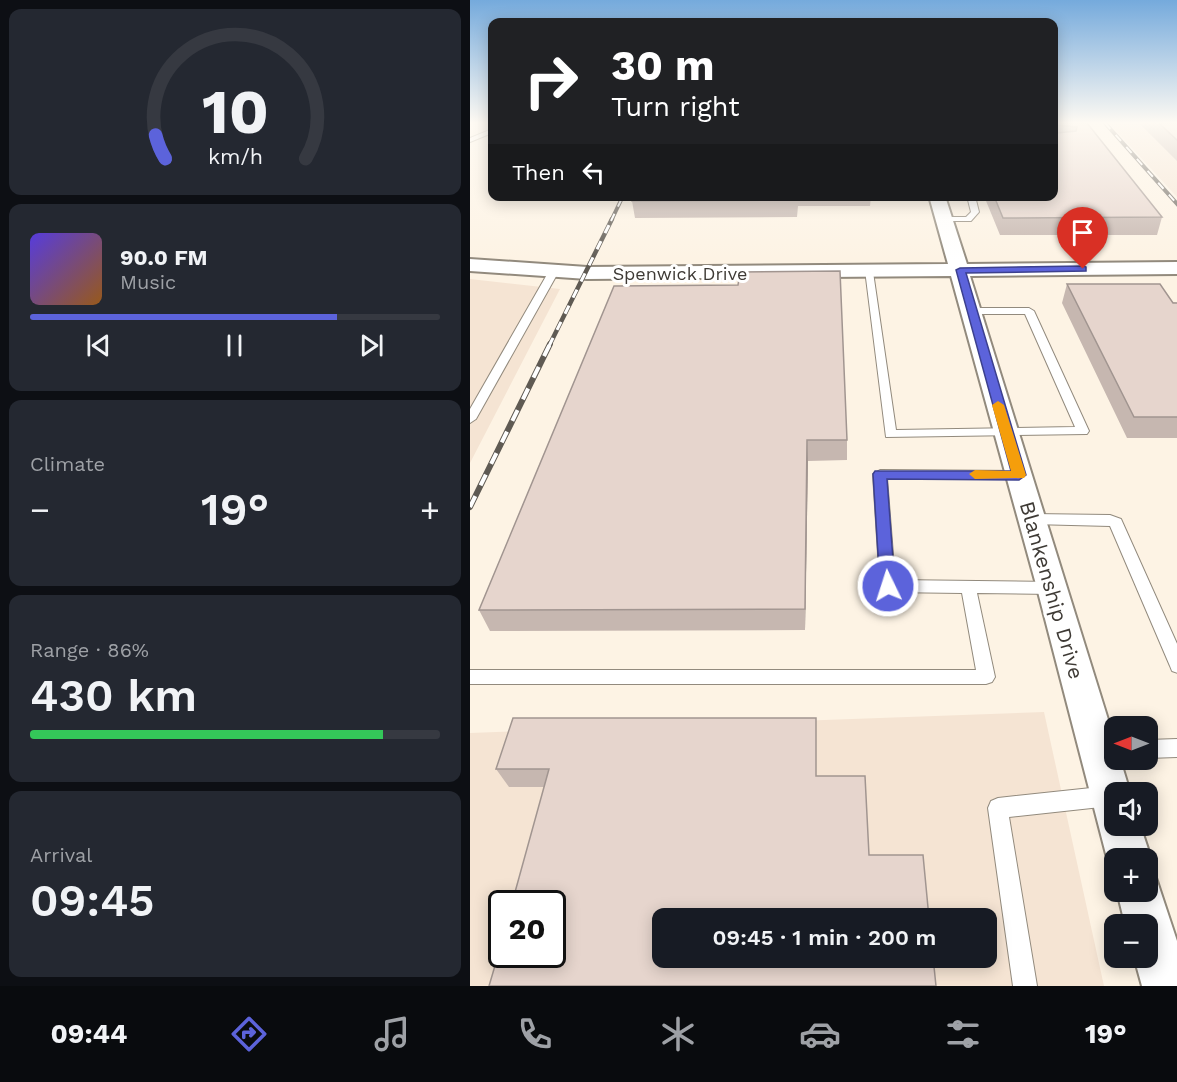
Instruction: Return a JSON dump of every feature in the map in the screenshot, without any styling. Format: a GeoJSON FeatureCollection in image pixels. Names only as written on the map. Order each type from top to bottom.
{"type":"FeatureCollection","features":[{"type":"Feature","properties":{"kind":"street","name":"Blankenship Drive"},"geometry":{"type":"LineString","coordinates":[[940,208],[1053,588],[1104,744]]}},
{"type":"Feature","properties":{"kind":"street","name":"Spenwick Drive"},"geometry":{"type":"LineString","coordinates":[[470,265],[554,271],[868,272],[1178,268]]}},
{"type":"Feature","properties":{"kind":"street"},"geometry":{"type":"LineString","coordinates":[[1142,902],[1166,986]]}},
{"type":"Feature","properties":{"kind":"lane"},"geometry":{"type":"LineString","coordinates":[[940,208],[968,219],[975,212],[972,201]]}},
{"type":"Feature","properties":{"kind":"lane"},"geometry":{"type":"LineString","coordinates":[[470,419],[554,271]]}},
{"type":"Feature","properties":{"kind":"lane"},"geometry":{"type":"LineString","coordinates":[[868,272],[890,434],[1083,431],[1029,311],[971,311]]}},
{"type":"Feature","properties":{"kind":"lane"},"geometry":{"type":"LineString","coordinates":[[1019,475],[880,474],[888,586],[1053,588]]}},
{"type":"Feature","properties":{"kind":"lane"},"geometry":{"type":"LineString","coordinates":[[1032,519],[1110,520],[1116,523],[1178,666]]}},
{"type":"Feature","properties":{"kind":"lane"},"geometry":{"type":"LineString","coordinates":[[472,677],[986,677],[968,586]]}},
{"type":"Feature","properties":{"kind":"lane"},"geometry":{"type":"LineString","coordinates":[[1158,749],[1178,748]]}},
{"type":"Feature","properties":{"kind":"lane"},"geometry":{"type":"LineString","coordinates":[[1025,986],[998,808],[1104,811]]}},
{"type":"Feature","properties":{"kind":"shaded area"},"geometry":{"type":"Polygon","coordinates":[[[1151,169],[1177,169],[1177,197],[1151,169]]]}},
{"type":"Feature","properties":{"kind":"shaded area"},"geometry":{"type":"Polygon","coordinates":[[[470,279],[560,289],[470,463],[470,279]]]}},
{"type":"Feature","properties":{"kind":"shaded area"},"geometry":{"type":"Polygon","coordinates":[[[1044,712],[1104,986],[470,986],[470,733],[1044,712]]]}},
{"type":"Feature","properties":{"kind":"building"},"geometry":{"type":"Polygon","coordinates":[[[1058,169],[1124,169],[1162,217],[1003,218],[996,201],[1058,201],[1058,169]]]}},
{"type":"Feature","properties":{"kind":"building"},"geometry":{"type":"Polygon","coordinates":[[[840,271],[847,440],[807,440],[805,609],[479,610],[614,286],[738,285],[740,272],[840,271]]]}},
{"type":"Feature","properties":{"kind":"building"},"geometry":{"type":"Polygon","coordinates":[[[1067,284],[1160,284],[1173,303],[1178,303],[1178,417],[1134,417],[1067,284]]]}},
{"type":"Feature","properties":{"kind":"building"},"geometry":{"type":"Polygon","coordinates":[[[513,718],[816,718],[816,776],[865,776],[869,855],[923,855],[928,908],[652,908],[652,968],[934,968],[936,986],[489,986],[494,968],[566,968],[566,890],[516,890],[549,769],[496,769],[513,718]]]}},
{"type":"Feature","properties":{"kind":"railway"},"geometry":{"type":"LineString","coordinates":[[1146,169],[1178,205]]}},
{"type":"Feature","properties":{"kind":"railway"},"geometry":{"type":"LineString","coordinates":[[611,221],[621,201]]}},
{"type":"Feature","properties":{"kind":"railway"},"geometry":{"type":"LineString","coordinates":[[549,346],[612,219]]}},
{"type":"Feature","properties":{"kind":"railway"},"geometry":{"type":"LineString","coordinates":[[470,507],[550,344]]}},
{"type":"Feature","properties":{"kind":"slow traffic"},"geometry":{"type":"LineString","coordinates":[[975,474],[1019,475],[998,405]]}},
{"type":"Feature","properties":{"kind":"route"},"geometry":{"type":"LineString","coordinates":[[888,586],[880,474],[1019,475],[960,270],[1083,269]]}}]}
